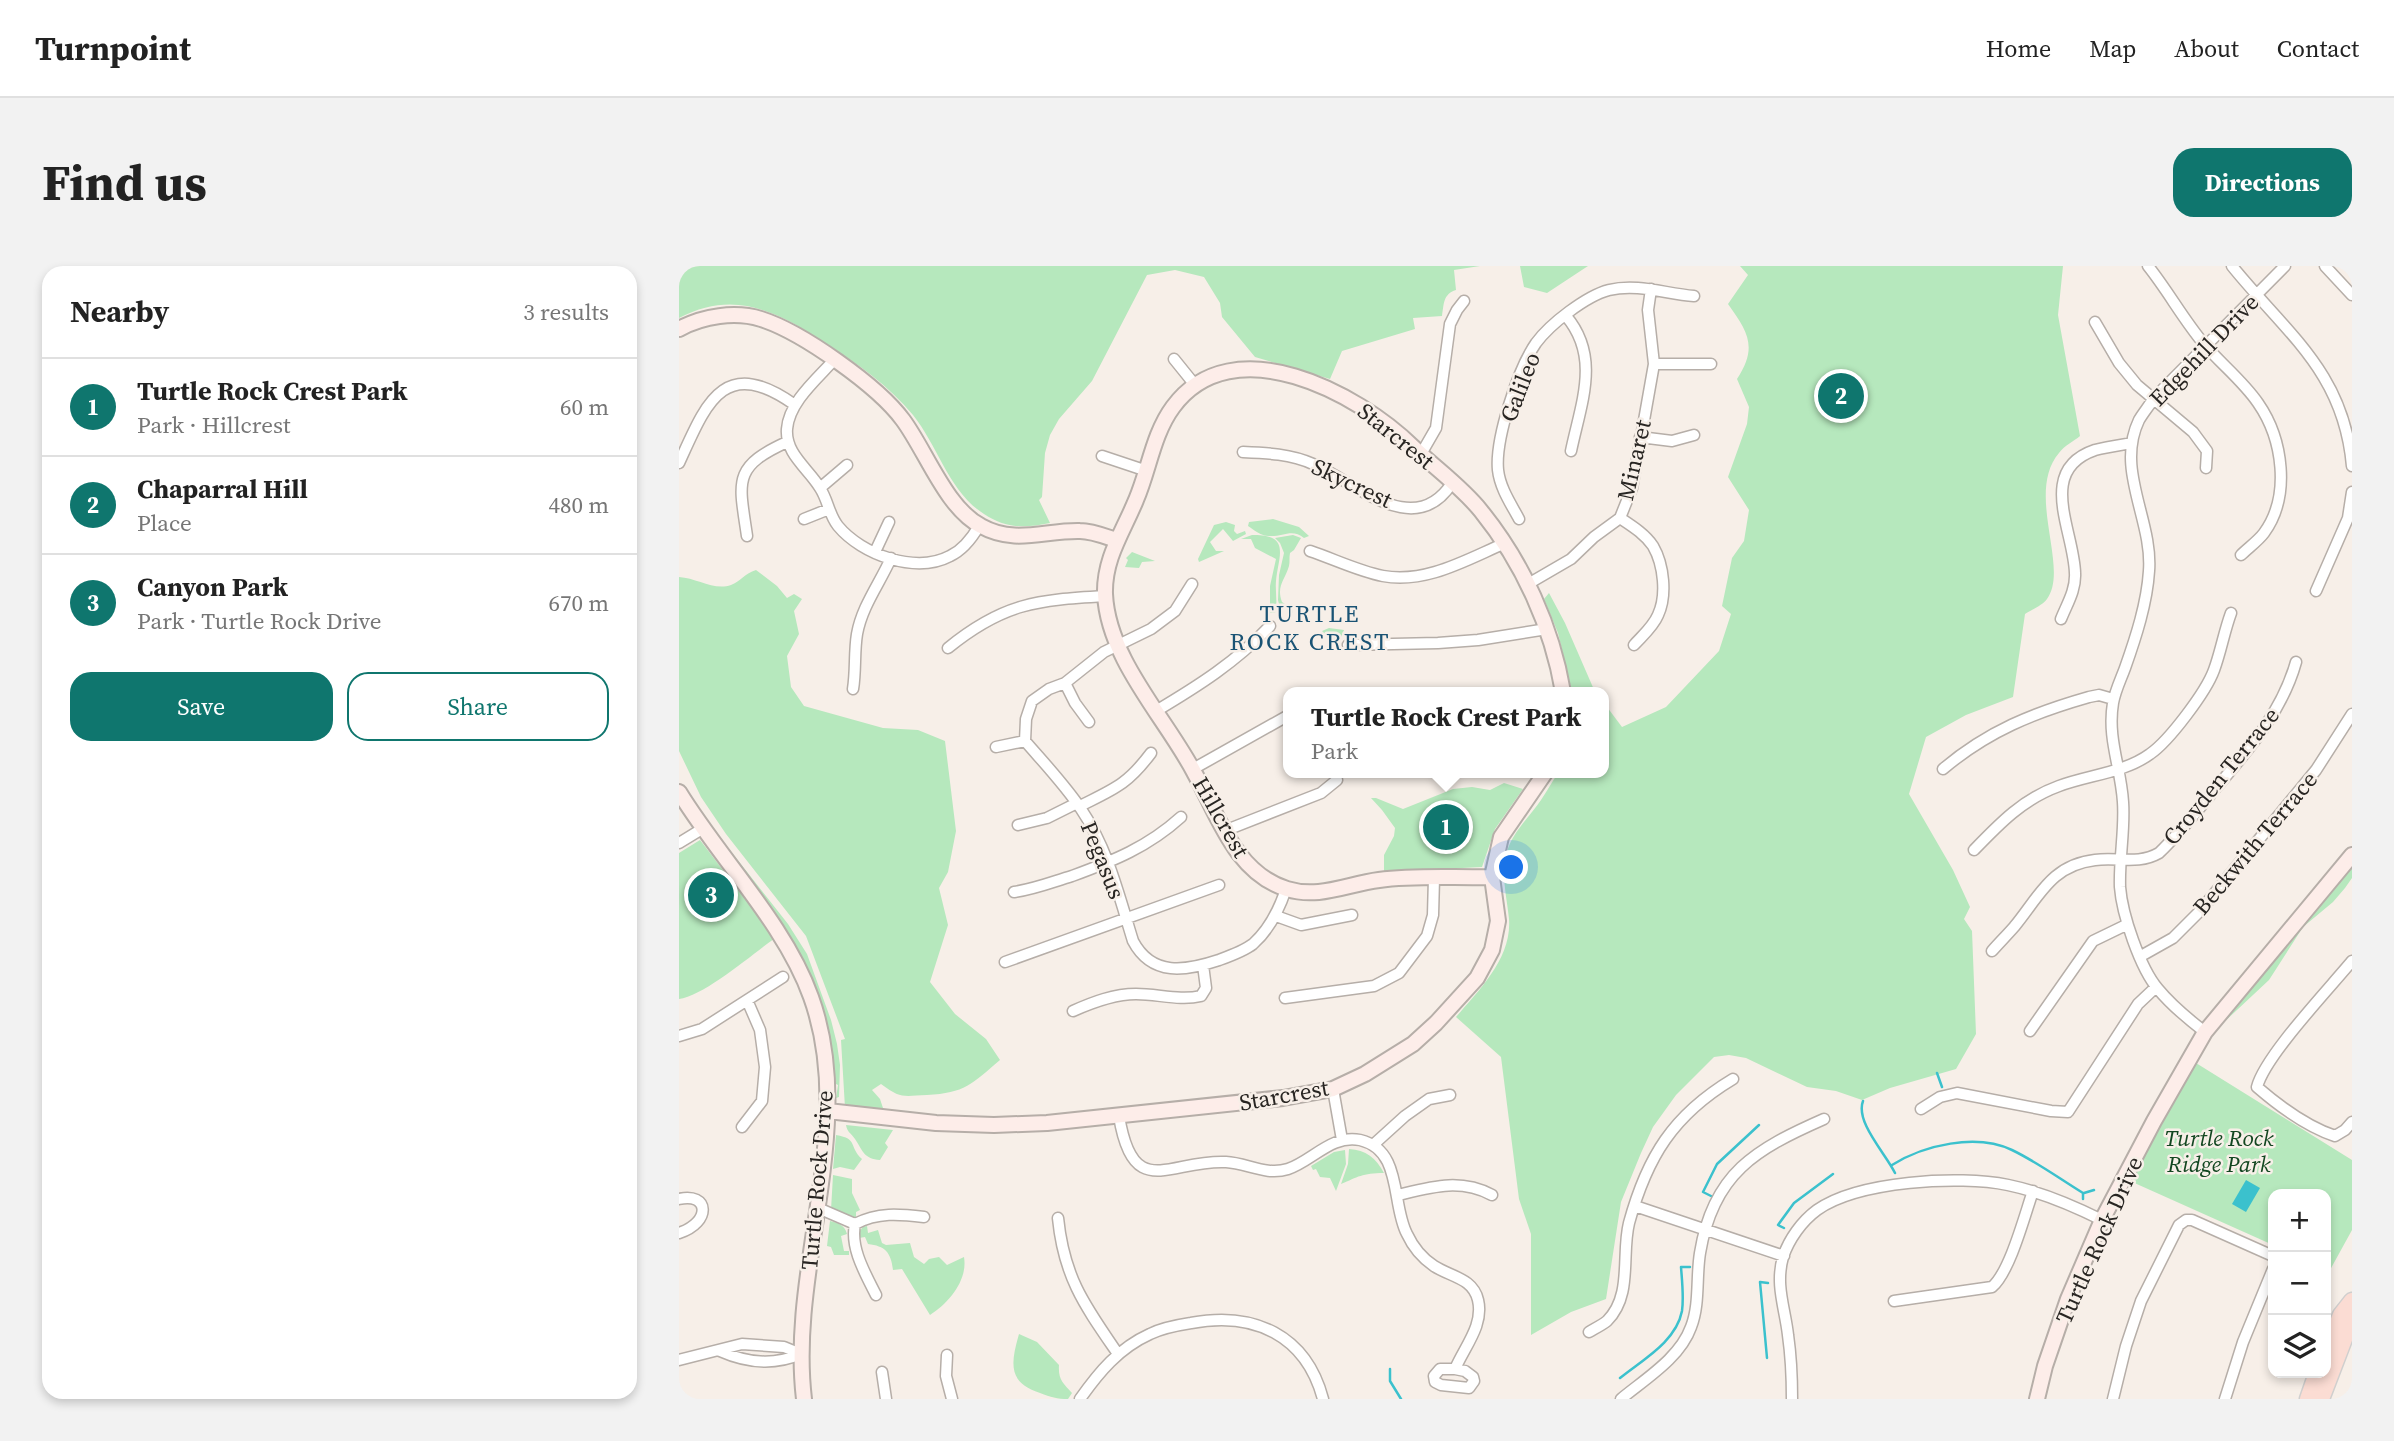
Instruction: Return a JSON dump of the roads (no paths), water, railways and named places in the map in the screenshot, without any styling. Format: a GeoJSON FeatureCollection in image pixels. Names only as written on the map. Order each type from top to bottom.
{"type":"FeatureCollection","features":[{"type":"Feature","properties":{"kind":"main road"},"geometry":{"type":"LineString","coordinates":[[2331,1340],[2341,1315],[2352,1301]]}},
{"type":"Feature","properties":{"kind":"main road"},"geometry":{"type":"LineString","coordinates":[[2321,1399],[2352,1318]]}},
{"type":"Feature","properties":{"kind":"main road"},"geometry":{"type":"LineString","coordinates":[[2308,1399],[2315,1378]]}},
{"type":"Feature","properties":{"kind":"street"},"geometry":{"type":"LineString","coordinates":[[2148,266],[2205,345],[2257,402],[2272,427],[2279,453],[2280,485],[2274,515],[2263,534],[2241,555]]}},
{"type":"Feature","properties":{"kind":"street"},"geometry":{"type":"LineString","coordinates":[[2232,266],[2311,356],[2334,393],[2350,442],[2352,466]]}},
{"type":"Feature","properties":{"kind":"street","name":"Edgehill Drive"},"geometry":{"type":"LineString","coordinates":[[2205,1032],[2179,1012],[2156,987],[2126,925],[2121,895],[2123,800],[2111,735],[2113,699],[2126,666],[2145,598],[2149,568],[2147,538],[2130,468],[2131,443],[2139,421],[2154,398],[2285,266]]}},
{"type":"Feature","properties":{"kind":"street"},"geometry":{"type":"LineString","coordinates":[[2325,266],[2352,295]]}},
{"type":"Feature","properties":{"kind":"street","name":"Galileo"},"geometry":{"type":"LineString","coordinates":[[1519,519],[1501,484],[1498,456],[1508,408],[1535,344],[1549,329],[1584,302],[1609,290],[1629,287],[1694,296]]}},
{"type":"Feature","properties":{"kind":"street","name":"Minaret"},"geometry":{"type":"LineString","coordinates":[[1528,584],[1571,559],[1594,537],[1620,518],[1632,488],[1654,364],[1648,310],[1651,289]]}},
{"type":"Feature","properties":{"kind":"street"},"geometry":{"type":"LineString","coordinates":[[1421,454],[1436,429],[1450,324],[1464,301]]}},
{"type":"Feature","properties":{"kind":"street"},"geometry":{"type":"LineString","coordinates":[[679,329],[715,316],[760,318],[786,330],[834,360],[877,392],[900,416],[958,508],[979,526],[1009,535],[1029,537],[1080,531],[1116,540]]}},
{"type":"Feature","properties":{"kind":"street"},"geometry":{"type":"LineString","coordinates":[[1566,316],[1581,339],[1587,369],[1571,451]]}},
{"type":"Feature","properties":{"kind":"street"},"geometry":{"type":"LineString","coordinates":[[2095,321],[2119,363],[2137,385],[2193,432],[2207,451],[2206,468]]}},
{"type":"Feature","properties":{"kind":"street"},"geometry":{"type":"LineString","coordinates":[[1174,359],[1195,385]]}},
{"type":"Feature","properties":{"kind":"street"},"geometry":{"type":"LineString","coordinates":[[834,360],[795,405],[787,428],[787,442],[801,466],[820,488],[837,525],[848,536],[875,552],[919,564],[951,556],[964,547],[979,526]]}},
{"type":"Feature","properties":{"kind":"street"},"geometry":{"type":"LineString","coordinates":[[1654,364],[1711,364]]}},
{"type":"Feature","properties":{"kind":"street","name":"Starcrest"},"geometry":{"type":"LineString","coordinates":[[1116,540],[1136,502],[1162,425],[1174,405],[1195,385],[1240,369],[1266,369],[1305,380],[1337,393],[1396,430],[1480,510],[1528,584],[1547,629],[1562,687]]}},
{"type":"Feature","properties":{"kind":"street"},"geometry":{"type":"LineString","coordinates":[[679,463],[703,413],[718,394],[734,386],[752,384],[776,392],[795,405]]}},
{"type":"Feature","properties":{"kind":"street"},"geometry":{"type":"LineString","coordinates":[[1640,437],[1672,441],[1694,435]]}},
{"type":"Feature","properties":{"kind":"street"},"geometry":{"type":"LineString","coordinates":[[747,536],[741,496],[747,468],[756,457],[787,442]]}},
{"type":"Feature","properties":{"kind":"street"},"geometry":{"type":"LineString","coordinates":[[2061,619],[2071,595],[2075,573],[2062,500],[2061,486],[2065,473],[2072,463],[2095,450],[2131,443]]}},
{"type":"Feature","properties":{"kind":"street","name":"Skycrest"},"geometry":{"type":"LineString","coordinates":[[1243,452],[1290,456],[1312,463],[1367,496],[1388,505],[1424,505],[1444,494],[1452,483]]}},
{"type":"Feature","properties":{"kind":"street"},"geometry":{"type":"LineString","coordinates":[[1103,456],[1147,471]]}},
{"type":"Feature","properties":{"kind":"street"},"geometry":{"type":"LineString","coordinates":[[820,488],[847,465]]}},
{"type":"Feature","properties":{"kind":"street"},"geometry":{"type":"LineString","coordinates":[[2316,591],[2348,518],[2352,492]]}},
{"type":"Feature","properties":{"kind":"street"},"geometry":{"type":"LineString","coordinates":[[804,519],[829,509]]}},
{"type":"Feature","properties":{"kind":"street"},"geometry":{"type":"LineString","coordinates":[[1620,518],[1653,546],[1663,585],[1664,597],[1657,617],[1633,645]]}},
{"type":"Feature","properties":{"kind":"street"},"geometry":{"type":"LineString","coordinates":[[875,552],[889,522]]}},
{"type":"Feature","properties":{"kind":"street","name":"Hillcrest"},"geometry":{"type":"LineString","coordinates":[[1116,540],[1106,577],[1105,596],[1117,645],[1193,769],[1224,831],[1244,861],[1271,883],[1286,889],[1316,893],[1408,872],[1434,878],[1492,877]]}},
{"type":"Feature","properties":{"kind":"street"},"geometry":{"type":"LineString","coordinates":[[1310,551],[1384,576],[1403,578],[1427,575],[1503,544]]}},
{"type":"Feature","properties":{"kind":"street"},"geometry":{"type":"LineString","coordinates":[[853,689],[857,633],[863,610],[891,558]]}},
{"type":"Feature","properties":{"kind":"street"},"geometry":{"type":"LineString","coordinates":[[996,747],[1025,741],[1025,719],[1032,701],[1048,689],[1065,683],[1104,652],[1151,629],[1175,611],[1192,584]]}},
{"type":"Feature","properties":{"kind":"street"},"geometry":{"type":"LineString","coordinates":[[948,648],[984,622],[1023,605],[1105,596]]}},
{"type":"Feature","properties":{"kind":"street"},"geometry":{"type":"LineString","coordinates":[[1974,850],[2018,807],[2036,795],[2060,785],[2117,769],[2150,754],[2206,688],[2214,671],[2231,613]]}},
{"type":"Feature","properties":{"kind":"street"},"geometry":{"type":"LineString","coordinates":[[1156,711],[1229,665],[1270,626]]}},
{"type":"Feature","properties":{"kind":"street"},"geometry":{"type":"LineString","coordinates":[[1348,645],[1465,641],[1547,629]]}},
{"type":"Feature","properties":{"kind":"street","name":"Croyden Terrace"},"geometry":{"type":"LineString","coordinates":[[1991,951],[2014,927],[2050,880],[2061,871],[2078,863],[2149,859],[2159,853],[2256,741],[2291,682],[2297,662]]}},
{"type":"Feature","properties":{"kind":"street"},"geometry":{"type":"LineString","coordinates":[[1065,683],[1089,722]]}},
{"type":"Feature","properties":{"kind":"street"},"geometry":{"type":"LineString","coordinates":[[1943,769],[1980,741],[2021,719],[2089,697],[2099,695],[2113,699]]}},
{"type":"Feature","properties":{"kind":"street","name":"Beckwith Terrace"},"geometry":{"type":"LineString","coordinates":[[2141,956],[2173,938],[2200,911],[2316,770],[2352,714]]}},
{"type":"Feature","properties":{"kind":"street"},"geometry":{"type":"LineString","coordinates":[[1193,769],[1283,718]]}},
{"type":"Feature","properties":{"kind":"street","name":"Pegasus"},"geometry":{"type":"LineString","coordinates":[[1025,741],[1078,804],[1099,839],[1139,952],[1150,961],[1178,970],[1203,965],[1252,945],[1276,916],[1286,889]]}},
{"type":"Feature","properties":{"kind":"street"},"geometry":{"type":"LineString","coordinates":[[1018,825],[1047,818],[1124,783],[1136,773],[1151,753]]}},
{"type":"Feature","properties":{"kind":"street","name":"Starcrest"},"geometry":{"type":"LineString","coordinates":[[828,1111],[894,1120],[994,1125],[1232,1105],[1332,1089],[1366,1074],[1413,1044],[1477,978],[1492,950],[1498,921],[1492,877],[1501,837],[1542,778]]}},
{"type":"Feature","properties":{"kind":"street"},"geometry":{"type":"LineString","coordinates":[[1224,831],[1321,793],[1337,780]]}},
{"type":"Feature","properties":{"kind":"street","name":"Turtle Rock Drive"},"geometry":{"type":"LineString","coordinates":[[679,792],[702,829],[777,931],[803,976],[812,1000],[825,1054],[828,1111],[804,1311],[801,1354],[804,1399]]}},
{"type":"Feature","properties":{"kind":"street"},"geometry":{"type":"LineString","coordinates":[[1014,892],[1034,889],[1109,863],[1154,840],[1181,817]]}},
{"type":"Feature","properties":{"kind":"street"},"geometry":{"type":"LineString","coordinates":[[679,843],[702,829]]}},
{"type":"Feature","properties":{"kind":"street","name":"Turtle Rock Drive"},"geometry":{"type":"LineString","coordinates":[[2037,1399],[2045,1366],[2069,1299],[2102,1220],[2205,1032],[2352,855]]}},
{"type":"Feature","properties":{"kind":"street"},"geometry":{"type":"LineString","coordinates":[[1285,998],[1374,986],[1399,973],[1427,936],[1433,915],[1434,878]]}},
{"type":"Feature","properties":{"kind":"street"},"geometry":{"type":"LineString","coordinates":[[1005,962],[1219,885]]}},
{"type":"Feature","properties":{"kind":"street"},"geometry":{"type":"LineString","coordinates":[[1276,916],[1301,925],[1352,915]]}},
{"type":"Feature","properties":{"kind":"street"},"geometry":{"type":"LineString","coordinates":[[2030,1031],[2093,942],[2126,925]]}},
{"type":"Feature","properties":{"kind":"street"},"geometry":{"type":"LineString","coordinates":[[2352,961],[2279,1049],[2261,1074],[2257,1087],[2313,1126],[2335,1136],[2346,1130],[2352,1122]]}},
{"type":"Feature","properties":{"kind":"street"},"geometry":{"type":"LineString","coordinates":[[1073,1011],[1110,997],[1134,994],[1189,999],[1201,996],[1206,988],[1203,965]]}},
{"type":"Feature","properties":{"kind":"street"},"geometry":{"type":"LineString","coordinates":[[679,1036],[702,1029],[783,977]]}},
{"type":"Feature","properties":{"kind":"street"},"geometry":{"type":"LineString","coordinates":[[1921,1109],[1940,1097],[1957,1093],[2068,1112],[2133,1012],[2156,987]]}},
{"type":"Feature","properties":{"kind":"street"},"geometry":{"type":"LineString","coordinates":[[742,1127],[762,1101],[765,1067],[759,1030],[747,1000]]}},
{"type":"Feature","properties":{"kind":"street"},"geometry":{"type":"LineString","coordinates":[[1589,1332],[1607,1320],[1616,1307],[1624,1286],[1625,1246],[1648,1169],[1679,1120],[1698,1102],[1733,1080]]}},
{"type":"Feature","properties":{"kind":"street"},"geometry":{"type":"LineString","coordinates":[[1332,1089],[1342,1140]]}},
{"type":"Feature","properties":{"kind":"street"},"geometry":{"type":"LineString","coordinates":[[1373,1145],[1429,1099],[1450,1095]]}},
{"type":"Feature","properties":{"kind":"street"},"geometry":{"type":"LineString","coordinates":[[1119,1116],[1123,1140],[1129,1154],[1139,1164],[1164,1172],[1219,1161],[1265,1171],[1285,1170],[1342,1140],[1361,1140],[1373,1145],[1390,1167],[1405,1231],[1416,1250],[1432,1265],[1467,1282],[1478,1298],[1479,1322],[1455,1368]]}},
{"type":"Feature","properties":{"kind":"street"},"geometry":{"type":"LineString","coordinates":[[1621,1399],[1669,1359],[1691,1327],[1700,1252],[1706,1229],[1724,1186],[1746,1161],[1781,1138],[1824,1119]]}},
{"type":"Feature","properties":{"kind":"street"},"geometry":{"type":"LineString","coordinates":[[1792,1399],[1788,1333],[1779,1289],[1788,1244],[1804,1221],[1818,1209],[1854,1194],[1905,1183],[1956,1179],[1983,1181],[2033,1191],[2058,1199],[2102,1220]]}},
{"type":"Feature","properties":{"kind":"street"},"geometry":{"type":"LineString","coordinates":[[1398,1195],[1450,1185],[1474,1186],[1492,1195]]}},
{"type":"Feature","properties":{"kind":"street"},"geometry":{"type":"LineString","coordinates":[[1893,1301],[1992,1287],[1998,1282],[2012,1251],[2033,1191]]}},
{"type":"Feature","properties":{"kind":"street"},"geometry":{"type":"LineString","coordinates":[[679,1199],[689,1197],[696,1200],[702,1206],[703,1214],[699,1223],[679,1233]]}},
{"type":"Feature","properties":{"kind":"street"},"geometry":{"type":"LineString","coordinates":[[1635,1206],[1784,1256]]}},
{"type":"Feature","properties":{"kind":"street"},"geometry":{"type":"LineString","coordinates":[[818,1208],[855,1224],[869,1217],[886,1214],[924,1217]]}},
{"type":"Feature","properties":{"kind":"street"},"geometry":{"type":"LineString","coordinates":[[1058,1218],[1060,1243],[1071,1279],[1118,1354]]}},
{"type":"Feature","properties":{"kind":"street"},"geometry":{"type":"LineString","coordinates":[[2113,1399],[2141,1301],[2179,1225],[2186,1220],[2192,1220],[2268,1254]]}},
{"type":"Feature","properties":{"kind":"street"},"geometry":{"type":"LineString","coordinates":[[855,1224],[853,1236],[856,1248],[876,1295]]}},
{"type":"Feature","properties":{"kind":"street"},"geometry":{"type":"LineString","coordinates":[[2225,1399],[2243,1342],[2268,1281]]}},
{"type":"Feature","properties":{"kind":"street"},"geometry":{"type":"LineString","coordinates":[[1080,1399],[1099,1372],[1118,1354],[1150,1334],[1177,1325],[1222,1319],[1263,1325],[1283,1337],[1311,1365],[1323,1399]]}},
{"type":"Feature","properties":{"kind":"street"},"geometry":{"type":"LineString","coordinates":[[679,1360],[742,1344],[785,1347],[801,1354]]}},
{"type":"Feature","properties":{"kind":"street"},"geometry":{"type":"LineString","coordinates":[[720,1351],[741,1360],[782,1361],[801,1354]]}},
{"type":"Feature","properties":{"kind":"street"},"geometry":{"type":"LineString","coordinates":[[947,1355],[946,1376],[952,1399]]}},
{"type":"Feature","properties":{"kind":"street"},"geometry":{"type":"LineString","coordinates":[[882,1372],[886,1399]]}},
{"type":"Feature","properties":{"kind":"water"},"geometry":{"type":"Polygon","coordinates":[[[2246,1180],[2260,1188],[2246,1212],[2232,1204],[2246,1180]]]}},
{"type":"Feature","properties":{"kind":"waterway"},"geometry":{"type":"LineString","coordinates":[[1937,1073],[1942,1087]]}},
{"type":"Feature","properties":{"kind":"waterway"},"geometry":{"type":"LineString","coordinates":[[1863,1101],[1863,1118],[1867,1128],[1895,1173]]}},
{"type":"Feature","properties":{"kind":"waterway"},"geometry":{"type":"LineString","coordinates":[[1713,1197],[1703,1192],[1717,1164],[1759,1125]]}},
{"type":"Feature","properties":{"kind":"waterway"},"geometry":{"type":"LineString","coordinates":[[1892,1165],[1935,1147],[1983,1142],[2021,1155],[2083,1193],[2083,1199]]}},
{"type":"Feature","properties":{"kind":"waterway"},"geometry":{"type":"LineString","coordinates":[[1784,1228],[1778,1225],[1794,1203],[1833,1174]]}},
{"type":"Feature","properties":{"kind":"waterway"},"geometry":{"type":"LineString","coordinates":[[2084,1193],[2094,1190]]}},
{"type":"Feature","properties":{"kind":"waterway"},"geometry":{"type":"LineString","coordinates":[[1620,1378],[1657,1349],[1673,1332],[1682,1311],[1681,1267],[1690,1267]]}},
{"type":"Feature","properties":{"kind":"waterway"},"geometry":{"type":"LineString","coordinates":[[1767,1358],[1760,1282],[1768,1283]]}},
{"type":"Feature","properties":{"kind":"waterway"},"geometry":{"type":"LineString","coordinates":[[1390,1369],[1390,1381],[1401,1399]]}},
{"type":"Feature","properties":{"kind":"place","name":"Chaparral Hill"},"geometry":{"type":"Point","coordinates":[1841,396]}},
{"type":"Feature","properties":{"kind":"place","name":"Turtle Rock Crest Park"},"geometry":{"type":"Point","coordinates":[1446,827]}},
{"type":"Feature","properties":{"kind":"place","name":"Canyon Park"},"geometry":{"type":"Point","coordinates":[711,895]}},
{"type":"Feature","properties":{"kind":"district","name":"TURTLE ROCK CREST"},"geometry":{"type":"Point","coordinates":[1310,627]}},
{"type":"Feature","properties":{"kind":"park label","name":"Turtle Rock Ridge Park"},"geometry":{"type":"Point","coordinates":[2219,1151]}}]}
